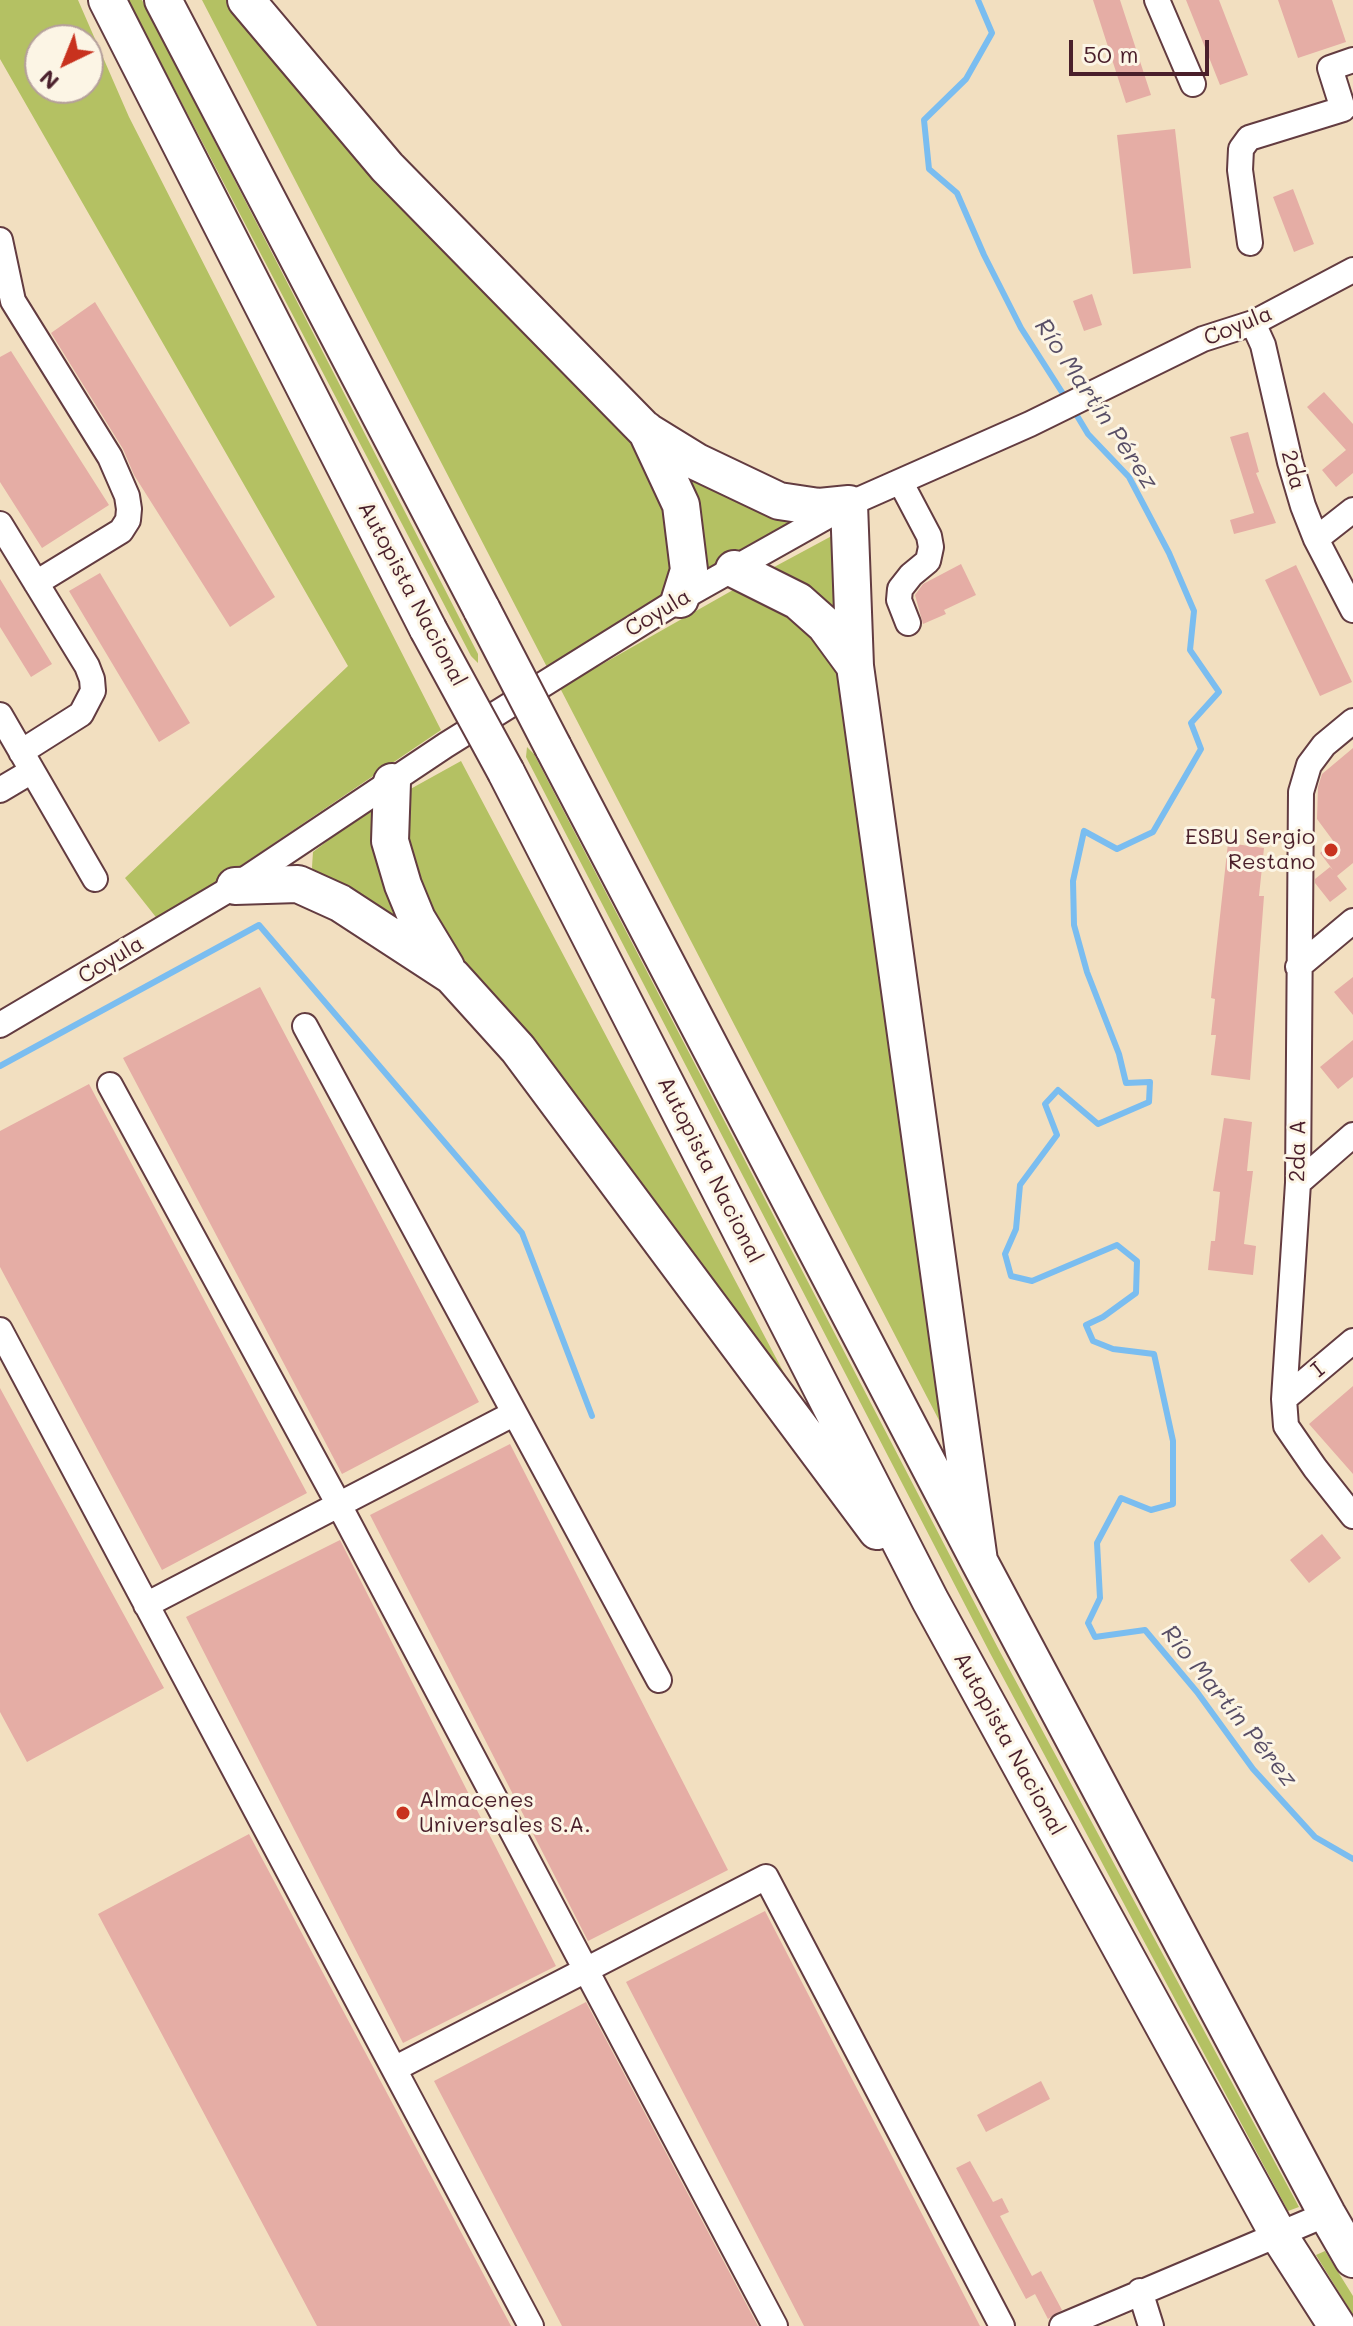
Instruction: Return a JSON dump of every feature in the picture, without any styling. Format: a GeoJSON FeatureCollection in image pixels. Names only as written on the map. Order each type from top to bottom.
{"type":"FeatureCollection","features":[{"type":"Feature","properties":{"kind":"highway","name":"Autopista Nacional"},"geometry":{"type":"LineString","coordinates":[[107,0],[930,1600],[1278,2234],[1337,2326]]}},
{"type":"Feature","properties":{"kind":"highway"},"geometry":{"type":"LineString","coordinates":[[163,0],[979,1561],[1353,2259]]}},
{"type":"Feature","properties":{"kind":"highway"},"geometry":{"type":"LineString","coordinates":[[246,0],[387,167],[645,430],[697,462],[779,501],[819,507],[849,504],[855,666],[979,1561]]}},
{"type":"Feature","properties":{"kind":"highway"},"geometry":{"type":"LineString","coordinates":[[645,430],[681,505],[689,570],[680,599]]}},
{"type":"Feature","properties":{"kind":"highway"},"geometry":{"type":"LineString","coordinates":[[734,569],[798,601],[825,625],[855,666]]}},
{"type":"Feature","properties":{"kind":"highway"},"geometry":{"type":"LineString","coordinates":[[392,782],[390,841],[403,885],[417,919],[452,976],[518,1049],[829,1469],[930,1600]]}},
{"type":"Feature","properties":{"kind":"highway"},"geometry":{"type":"LineString","coordinates":[[235,886],[298,884],[340,903],[452,976]]}},
{"type":"Feature","properties":{"kind":"street"},"geometry":{"type":"LineString","coordinates":[[1157,0],[1193,84]]}},
{"type":"Feature","properties":{"kind":"street"},"geometry":{"type":"LineString","coordinates":[[1250,243],[1240,170],[1241,149],[1249,138],[1343,109],[1330,68],[1353,60]]}},
{"type":"Feature","properties":{"kind":"street"},"geometry":{"type":"LineString","coordinates":[[0,240],[2,266],[13,301],[110,457],[127,496],[129,509],[128,520],[121,531],[36,583]]}},
{"type":"Feature","properties":{"kind":"street","name":"Coyula"},"geometry":{"type":"LineString","coordinates":[[0,1025],[235,886],[446,745],[680,599],[849,504],[1030,424],[1203,339],[1253,323],[1353,270]]}},
{"type":"Feature","properties":{"kind":"street","name":"2da"},"geometry":{"type":"LineString","coordinates":[[1253,323],[1263,345],[1290,462],[1316,539],[1353,610]]}},
{"type":"Feature","properties":{"kind":"street"},"geometry":{"type":"LineString","coordinates":[[901,483],[929,536],[931,547],[928,561],[900,589],[899,600],[908,623]]}},
{"type":"Feature","properties":{"kind":"street"},"geometry":{"type":"LineString","coordinates":[[1316,539],[1353,510]]}},
{"type":"Feature","properties":{"kind":"street"},"geometry":{"type":"LineString","coordinates":[[0,524],[87,666],[93,691],[81,714],[26,761],[0,790]]}},
{"type":"Feature","properties":{"kind":"street"},"geometry":{"type":"LineString","coordinates":[[0,715],[95,879]]}},
{"type":"Feature","properties":{"kind":"street","name":"2da A"},"geometry":{"type":"LineString","coordinates":[[1353,721],[1324,745],[1309,765],[1301,792],[1298,1183],[1284,1399],[1286,1426],[1353,1516]]}},
{"type":"Feature","properties":{"kind":"street"},"geometry":{"type":"LineString","coordinates":[[1298,967],[1353,921]]}},
{"type":"Feature","properties":{"kind":"street"},"geometry":{"type":"LineString","coordinates":[[305,1026],[659,1680]]}},
{"type":"Feature","properties":{"kind":"street"},"geometry":{"type":"LineString","coordinates":[[110,1085],[339,1505],[775,2326]]}},
{"type":"Feature","properties":{"kind":"street"},"geometry":{"type":"LineString","coordinates":[[1298,1183],[1353,1135]]}},
{"type":"Feature","properties":{"kind":"street"},"geometry":{"type":"LineString","coordinates":[[0,1330],[531,2326]]}},
{"type":"Feature","properties":{"kind":"street","name":"I"},"geometry":{"type":"LineString","coordinates":[[1284,1399],[1353,1341]]}},
{"type":"Feature","properties":{"kind":"street"},"geometry":{"type":"LineString","coordinates":[[146,1605],[513,1414]]}},
{"type":"Feature","properties":{"kind":"street"},"geometry":{"type":"LineString","coordinates":[[394,2069],[766,1877],[1002,2326]]}},
{"type":"Feature","properties":{"kind":"street"},"geometry":{"type":"LineString","coordinates":[[1062,2326],[1327,2214]]}},
{"type":"Feature","properties":{"kind":"street"},"geometry":{"type":"LineString","coordinates":[[1140,2291],[1151,2326]]}},
{"type":"Feature","properties":{"kind":"green space"},"geometry":{"type":"Polygon","coordinates":[[[0,0],[78,0],[88,24],[24,24],[24,101],[0,59],[0,0]]]}},
{"type":"Feature","properties":{"kind":"green space"},"geometry":{"type":"Polygon","coordinates":[[[128,0],[142,0],[478,654],[478,663],[471,656],[128,0]]]}},
{"type":"Feature","properties":{"kind":"green space"},"geometry":{"type":"Polygon","coordinates":[[[202,0],[233,0],[643,445],[678,546],[670,599],[548,669],[202,0]]]}},
{"type":"Feature","properties":{"kind":"green space"},"geometry":{"type":"Polygon","coordinates":[[[104,60],[129,117],[441,730],[159,921],[125,878],[348,666],[26,104],[104,104],[104,60]]]}},
{"type":"Feature","properties":{"kind":"green space"},"geometry":{"type":"Polygon","coordinates":[[[670,455],[816,514],[694,583],[670,455]]]}},
{"type":"Feature","properties":{"kind":"green space"},"geometry":{"type":"Polygon","coordinates":[[[841,531],[849,643],[763,573],[841,531]]]}},
{"type":"Feature","properties":{"kind":"green space"},"geometry":{"type":"Polygon","coordinates":[[[733,590],[778,598],[845,675],[942,1426],[560,688],[733,590]]]}},
{"type":"Feature","properties":{"kind":"green space"},"geometry":{"type":"Polygon","coordinates":[[[527,747],[534,754],[999,1650],[1299,2207],[1288,2211],[990,1653],[526,757],[527,747]]]}},
{"type":"Feature","properties":{"kind":"green space"},"geometry":{"type":"Polygon","coordinates":[[[461,761],[813,1428],[460,968],[408,864],[405,792],[461,761]]]}},
{"type":"Feature","properties":{"kind":"green space"},"geometry":{"type":"Polygon","coordinates":[[[379,801],[418,945],[314,880],[313,852],[379,801]]]}},
{"type":"Feature","properties":{"kind":"green space"},"geometry":{"type":"Polygon","coordinates":[[[1325,2251],[1353,2296],[1353,2315],[1316,2255],[1325,2251]]]}},
{"type":"Feature","properties":{"kind":"building"},"geometry":{"type":"Polygon","coordinates":[[[1093,0],[1120,0],[1151,95],[1126,103],[1093,0]]]}},
{"type":"Feature","properties":{"kind":"building"},"geometry":{"type":"Polygon","coordinates":[[[1186,0],[1219,0],[1248,75],[1220,85],[1186,0]]]}},
{"type":"Feature","properties":{"kind":"building"},"geometry":{"type":"Polygon","coordinates":[[[1278,0],[1332,0],[1346,42],[1298,58],[1278,0]]]}},
{"type":"Feature","properties":{"kind":"building"},"geometry":{"type":"Polygon","coordinates":[[[1175,129],[1191,268],[1133,274],[1117,135],[1175,129]]]}},
{"type":"Feature","properties":{"kind":"building"},"geometry":{"type":"Polygon","coordinates":[[[1293,189],[1314,244],[1294,252],[1273,197],[1293,189]]]}},
{"type":"Feature","properties":{"kind":"building"},"geometry":{"type":"Polygon","coordinates":[[[1092,294],[1102,325],[1084,331],[1073,301],[1092,294]]]}},
{"type":"Feature","properties":{"kind":"building"},"geometry":{"type":"Polygon","coordinates":[[[95,302],[275,597],[230,627],[134,475],[123,449],[51,333],[95,302]]]}},
{"type":"Feature","properties":{"kind":"building"},"geometry":{"type":"Polygon","coordinates":[[[11,351],[109,505],[42,548],[0,482],[0,357],[11,351]]]}},
{"type":"Feature","properties":{"kind":"building"},"geometry":{"type":"Polygon","coordinates":[[[1324,392],[1353,424],[1353,473],[1336,487],[1322,470],[1346,450],[1307,407],[1324,392]]]}},
{"type":"Feature","properties":{"kind":"building"},"geometry":{"type":"Polygon","coordinates":[[[1248,432],[1259,472],[1256,473],[1276,523],[1234,534],[1230,520],[1254,513],[1230,437],[1248,432]]]}},
{"type":"Feature","properties":{"kind":"building"},"geometry":{"type":"Polygon","coordinates":[[[961,564],[976,595],[923,624],[915,595],[923,584],[961,564]]]}},
{"type":"Feature","properties":{"kind":"building"},"geometry":{"type":"Polygon","coordinates":[[[1296,565],[1352,682],[1320,696],[1265,580],[1296,565]]]}},
{"type":"Feature","properties":{"kind":"building"},"geometry":{"type":"Polygon","coordinates":[[[100,573],[190,723],[159,742],[69,591],[100,573]]]}},
{"type":"Feature","properties":{"kind":"building"},"geometry":{"type":"Polygon","coordinates":[[[0,579],[52,664],[31,677],[0,627],[0,579]]]}},
{"type":"Feature","properties":{"kind":"building"},"geometry":{"type":"Polygon","coordinates":[[[1353,748],[1353,863],[1337,876],[1347,889],[1330,902],[1315,883],[1315,879],[1330,867],[1333,870],[1320,853],[1334,842],[1317,819],[1318,787],[1322,774],[1353,748]]]}},
{"type":"Feature","properties":{"kind":"building"},"geometry":{"type":"Polygon","coordinates":[[[1228,843],[1264,848],[1259,896],[1264,896],[1250,1080],[1211,1075],[1216,1035],[1211,1035],[1215,999],[1211,998],[1228,843]]]}},
{"type":"Feature","properties":{"kind":"building"},"geometry":{"type":"Polygon","coordinates":[[[1353,977],[1353,1015],[1334,992],[1353,977]]]}},
{"type":"Feature","properties":{"kind":"building"},"geometry":{"type":"Polygon","coordinates":[[[260,987],[479,1402],[342,1474],[123,1058],[260,987]]]}},
{"type":"Feature","properties":{"kind":"building"},"geometry":{"type":"Polygon","coordinates":[[[1353,1040],[1353,1077],[1338,1089],[1320,1067],[1353,1040]]]}},
{"type":"Feature","properties":{"kind":"building"},"geometry":{"type":"Polygon","coordinates":[[[89,1084],[307,1493],[162,1570],[0,1267],[0,1131],[89,1084]]]}},
{"type":"Feature","properties":{"kind":"building"},"geometry":{"type":"Polygon","coordinates":[[[1224,1118],[1252,1122],[1247,1171],[1253,1171],[1244,1244],[1256,1246],[1253,1275],[1208,1270],[1211,1241],[1215,1241],[1220,1192],[1213,1191],[1224,1118]]]}},
{"type":"Feature","properties":{"kind":"building"},"geometry":{"type":"Polygon","coordinates":[[[1353,1386],[1353,1474],[1309,1424],[1353,1386]]]}},
{"type":"Feature","properties":{"kind":"building"},"geometry":{"type":"Polygon","coordinates":[[[0,1388],[164,1688],[27,1762],[0,1712],[0,1388]]]}},
{"type":"Feature","properties":{"kind":"building"},"geometry":{"type":"Polygon","coordinates":[[[510,1444],[728,1870],[588,1941],[370,1515],[510,1444]]]}},
{"type":"Feature","properties":{"kind":"building"},"geometry":{"type":"Polygon","coordinates":[[[1322,1534],[1341,1558],[1309,1583],[1290,1560],[1322,1534]]]}},
{"type":"Feature","properties":{"kind":"building"},"geometry":{"type":"Polygon","coordinates":[[[340,1540],[556,1966],[403,2043],[186,1617],[340,1540]]]}},
{"type":"Feature","properties":{"kind":"building"},"geometry":{"type":"Polygon","coordinates":[[[249,1834],[511,2326],[317,2326],[98,1914],[249,1834]]]}},
{"type":"Feature","properties":{"kind":"building"},"geometry":{"type":"Polygon","coordinates":[[[765,1911],[980,2326],[804,2326],[626,1982],[765,1911]]]}},
{"type":"Feature","properties":{"kind":"building"},"geometry":{"type":"Polygon","coordinates":[[[586,2002],[758,2326],[562,2326],[434,2081],[586,2002]]]}},
{"type":"Feature","properties":{"kind":"building"},"geometry":{"type":"Polygon","coordinates":[[[1041,2081],[1050,2099],[986,2132],[977,2115],[1041,2081]]]}},
{"type":"Feature","properties":{"kind":"building"},"geometry":{"type":"Polygon","coordinates":[[[970,2161],[993,2202],[1002,2198],[1009,2212],[1000,2216],[1032,2276],[1041,2271],[1062,2310],[1048,2319],[1035,2294],[1026,2299],[956,2168],[970,2161]]]}},
{"type":"Feature","properties":{"kind":"waterway","name":"Río Martín Pérez"},"geometry":{"type":"LineString","coordinates":[[978,0],[992,33],[966,79],[924,120],[929,169],[957,193],[1021,328],[1067,400]]}},
{"type":"Feature","properties":{"kind":"waterway","name":"Río Martín Pérez"},"geometry":{"type":"LineString","coordinates":[[1073,409],[1088,434],[1129,477],[1169,553],[1194,611],[1190,650],[1219,692],[1191,723],[1201,749],[1153,832],[1117,849],[1084,831],[1073,881],[1074,925],[1087,972],[1119,1054],[1126,1083],[1150,1082],[1149,1102],[1098,1124],[1058,1090],[1045,1104],[1057,1135],[1020,1185],[1016,1229],[1005,1254],[1011,1276],[1032,1281],[1117,1245],[1137,1261],[1136,1293],[1103,1317],[1086,1325],[1093,1341],[1113,1349],[1154,1354],[1173,1441],[1173,1504],[1151,1510],[1121,1498],[1097,1543],[1100,1598],[1088,1623],[1095,1637],[1145,1630],[1197,1692],[1253,1769],[1315,1837],[1353,1859]]}},
{"type":"Feature","properties":{"kind":"waterway"},"geometry":{"type":"LineString","coordinates":[[0,1066],[259,925],[522,1233],[592,1416]]}},
{"type":"Feature","properties":{"kind":"place","name":"ESBU Sergio Restano"},"geometry":{"type":"Point","coordinates":[1331,850]}},
{"type":"Feature","properties":{"kind":"place","name":"Almacenes Universales S.A."},"geometry":{"type":"Point","coordinates":[403,1813]}}]}
